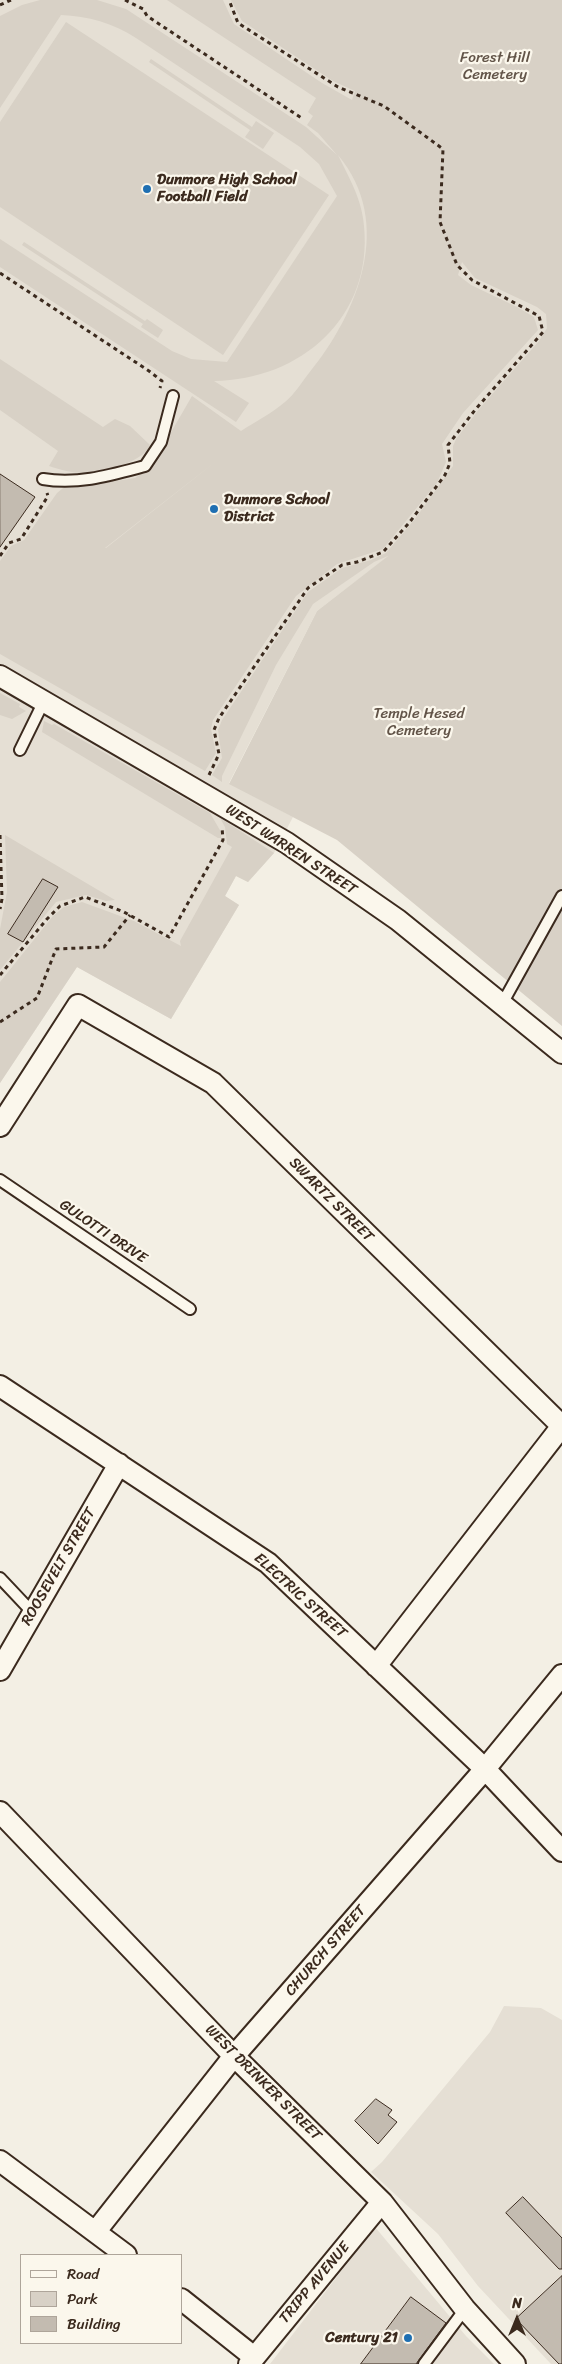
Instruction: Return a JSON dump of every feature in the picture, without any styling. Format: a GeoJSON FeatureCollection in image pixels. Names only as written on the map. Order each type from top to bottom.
{"type":"FeatureCollection","features":[{"type":"Feature","properties":{"kind":"street","name":"WEST WARREN STREET"},"geometry":{"type":"LineString","coordinates":[[0,676],[287,844],[398,920],[562,1053]]}},
{"type":"Feature","properties":{"kind":"street","name":"SWARTZ STREET"},"geometry":{"type":"LineString","coordinates":[[0,1126],[78,1005],[213,1083],[562,1426]]}},
{"type":"Feature","properties":{"kind":"street","name":"ELECTRIC STREET"},"geometry":{"type":"LineString","coordinates":[[0,1386],[268,1563],[486,1769],[562,1851]]}},
{"type":"Feature","properties":{"kind":"street"},"geometry":{"type":"LineString","coordinates":[[376,1666],[562,1426]]}},
{"type":"Feature","properties":{"kind":"street","name":"ROOSEVELT STREET"},"geometry":{"type":"LineString","coordinates":[[0,1670],[118,1464]]}},
{"type":"Feature","properties":{"kind":"street","name":"CHURCH STREET"},"geometry":{"type":"LineString","coordinates":[[96,2231],[234,2056],[486,1769],[562,1675]]}},
{"type":"Feature","properties":{"kind":"street","name":"WEST DRINKER STREET"},"geometry":{"type":"LineString","coordinates":[[0,1812],[234,2056],[382,2202],[465,2308],[515,2364]]}},
{"type":"Feature","properties":{"kind":"street"},"geometry":{"type":"LineString","coordinates":[[0,2161],[125,2254]]}},
{"type":"Feature","properties":{"kind":"street","name":"TRIPP AVENUE"},"geometry":{"type":"LineString","coordinates":[[252,2360],[382,2202]]}},
{"type":"Feature","properties":{"kind":"street"},"geometry":{"type":"LineString","coordinates":[[182,2300],[252,2360]]}},
{"type":"Feature","properties":{"kind":"lane"},"geometry":{"type":"LineString","coordinates":[[44,479],[63,482],[101,477],[145,466],[161,442],[173,396]]}},
{"type":"Feature","properties":{"kind":"lane"},"geometry":{"type":"LineString","coordinates":[[20,750],[44,701]]}},
{"type":"Feature","properties":{"kind":"lane"},"geometry":{"type":"LineString","coordinates":[[502,1004],[562,896]]}},
{"type":"Feature","properties":{"kind":"lane","name":"GULOTTI DRIVE"},"geometry":{"type":"LineString","coordinates":[[0,1180],[190,1309]]}},
{"type":"Feature","properties":{"kind":"lane"},"geometry":{"type":"LineString","coordinates":[[0,1578],[33,1613]]}},
{"type":"Feature","properties":{"kind":"lane"},"geometry":{"type":"LineString","coordinates":[[424,2364],[465,2308]]}},
{"type":"Feature","properties":{"kind":"path"},"geometry":{"type":"LineString","coordinates":[[0,5],[11,0]]}},
{"type":"Feature","properties":{"kind":"path"},"geometry":{"type":"LineString","coordinates":[[125,0],[143,9],[147,16],[303,119]]}},
{"type":"Feature","properties":{"kind":"path"},"geometry":{"type":"LineString","coordinates":[[208,778],[220,754],[214,730],[219,718],[308,588],[342,565],[357,562],[383,552],[390,545],[445,475],[450,463],[448,445],[475,410],[542,332],[539,316],[472,280],[457,265],[440,222],[443,149],[384,106],[338,87],[238,23],[229,0]]}},
{"type":"Feature","properties":{"kind":"path"},"geometry":{"type":"LineString","coordinates":[[0,273],[162,381],[157,397]]}},
{"type":"Feature","properties":{"kind":"path"},"geometry":{"type":"LineString","coordinates":[[0,556],[9,543],[21,539],[48,496],[44,479]]}},
{"type":"Feature","properties":{"kind":"path"},"geometry":{"type":"LineString","coordinates":[[0,835],[2,899],[0,909]]}},
{"type":"Feature","properties":{"kind":"path"},"geometry":{"type":"LineString","coordinates":[[0,975],[60,906],[85,897],[130,915],[169,936],[221,844]]}},
{"type":"Feature","properties":{"kind":"path"},"geometry":{"type":"LineString","coordinates":[[0,1022],[37,998],[56,949],[104,947],[130,915]]}},
{"type":"Feature","properties":{"kind":"shaded area","name":"Dunmore School District"},"geometry":{"type":"Polygon","coordinates":[[[0,0],[265,0],[562,295],[562,339],[498,425],[390,555],[317,611],[229,783],[293,817],[274,853],[248,882],[236,876],[225,896],[239,905],[171,1019],[77,967],[0,1083],[0,0]]]}},
{"type":"Feature","properties":{"kind":"shaded area"},"geometry":{"type":"Polygon","coordinates":[[[504,2006],[541,2008],[562,2020],[562,2364],[551,2364],[478,2286],[438,2234],[371,2172],[382,2162],[490,2032],[504,2006]]]}},
{"type":"Feature","properties":{"kind":"shaded area"},"geometry":{"type":"Polygon","coordinates":[[[375,2227],[466,2336],[494,2364],[270,2364],[375,2227]]]}},
{"type":"Feature","properties":{"kind":"green space"},"geometry":{"type":"Polygon","coordinates":[[[40,0],[97,0],[126,9],[306,127],[337,155],[318,133],[307,125],[313,116],[308,112],[316,98],[167,0],[223,0],[234,24],[322,83],[352,100],[355,91],[333,81],[242,21],[231,0],[562,0],[562,1026],[337,840],[229,784],[317,611],[388,556],[374,562],[313,604],[276,665],[222,776],[222,782],[212,775],[222,758],[218,730],[222,720],[308,592],[342,568],[371,560],[386,553],[415,519],[453,466],[453,446],[456,439],[480,408],[539,341],[547,328],[546,314],[537,307],[475,278],[462,262],[458,275],[471,285],[534,317],[538,330],[463,413],[442,444],[446,462],[437,483],[383,549],[337,564],[296,596],[213,720],[211,729],[216,753],[205,771],[0,654],[0,561],[11,546],[24,540],[57,493],[68,484],[103,483],[135,478],[151,467],[192,396],[241,431],[285,402],[295,392],[327,349],[342,323],[355,296],[363,267],[367,238],[364,209],[355,181],[338,155],[354,189],[363,216],[364,259],[357,288],[343,315],[325,337],[302,356],[275,369],[246,378],[214,381],[249,403],[236,422],[0,267],[0,239],[172,351],[191,359],[227,362],[337,196],[319,164],[300,147],[136,38],[109,24],[91,19],[61,15],[0,108],[0,16],[22,5],[40,0]],[[219,459],[105,548],[106,548],[219,459]]]}},
{"type":"Feature","properties":{"kind":"green space","name":"Dunmore High School Football Field"},"geometry":{"type":"Polygon","coordinates":[[[66,22],[329,195],[223,355],[0,207],[0,122],[66,22]]]}},
{"type":"Feature","properties":{"kind":"green space"},"geometry":{"type":"Polygon","coordinates":[[[151,59],[252,127],[256,121],[274,133],[263,149],[245,137],[250,130],[149,62],[151,59]]]}},
{"type":"Feature","properties":{"kind":"green space"},"geometry":{"type":"Polygon","coordinates":[[[24,242],[145,321],[147,319],[163,330],[158,338],[141,327],[143,324],[22,245],[24,242]]]}},
{"type":"Feature","properties":{"kind":"green space"},"geometry":{"type":"Polygon","coordinates":[[[0,359],[103,427],[115,419],[130,426],[150,445],[146,451],[131,462],[101,471],[84,473],[49,466],[58,451],[0,410],[0,359]]]}},
{"type":"Feature","properties":{"kind":"green space"},"geometry":{"type":"Polygon","coordinates":[[[0,693],[20,704],[19,707],[26,711],[12,719],[0,715],[0,693]]]}},
{"type":"Feature","properties":{"kind":"green space"},"geometry":{"type":"Polygon","coordinates":[[[44,721],[52,725],[54,724],[210,813],[221,832],[221,838],[218,838],[42,732],[44,721]]]}},
{"type":"Feature","properties":{"kind":"green space"},"geometry":{"type":"Polygon","coordinates":[[[220,818],[274,853],[248,882],[236,876],[225,896],[239,905],[171,1019],[77,967],[0,1083],[0,982],[53,916],[64,907],[82,902],[134,921],[181,946],[180,941],[232,847],[227,844],[225,827],[220,818]]]}},
{"type":"Feature","properties":{"kind":"green space"},"geometry":{"type":"Polygon","coordinates":[[[5,835],[115,900],[106,901],[86,895],[56,902],[0,970],[0,929],[7,892],[5,835]]]}},
{"type":"Feature","properties":{"kind":"building"},"geometry":{"type":"Polygon","coordinates":[[[0,474],[35,497],[0,547],[0,474]]]}},
{"type":"Feature","properties":{"kind":"building"},"geometry":{"type":"Polygon","coordinates":[[[43,879],[58,887],[23,942],[8,934],[43,879]]]}},
{"type":"Feature","properties":{"kind":"building"},"geometry":{"type":"Polygon","coordinates":[[[376,2099],[392,2110],[388,2115],[397,2122],[378,2144],[355,2121],[376,2099]]]}},
{"type":"Feature","properties":{"kind":"building"},"geometry":{"type":"Polygon","coordinates":[[[523,2197],[562,2238],[562,2269],[559,2269],[506,2213],[523,2197]]]}},
{"type":"Feature","properties":{"kind":"building"},"geometry":{"type":"Polygon","coordinates":[[[562,2276],[562,2364],[559,2364],[516,2319],[562,2276]]]}},
{"type":"Feature","properties":{"kind":"building"},"geometry":{"type":"Polygon","coordinates":[[[411,2297],[446,2323],[416,2364],[361,2364],[411,2297]]]}},
{"type":"Feature","properties":{"kind":"place","name":"Dunmore High School Football Field"},"geometry":{"type":"Point","coordinates":[147,189]}},
{"type":"Feature","properties":{"kind":"place","name":"Dunmore School District"},"geometry":{"type":"Point","coordinates":[214,509]}},
{"type":"Feature","properties":{"kind":"place","name":"Century 21"},"geometry":{"type":"Point","coordinates":[408,2338]}},
{"type":"Feature","properties":{"kind":"park label","name":"Forest Hill Cemetery"},"geometry":{"type":"Point","coordinates":[495,66]}},
{"type":"Feature","properties":{"kind":"park label","name":"Temple Hesed Cemetery"},"geometry":{"type":"Point","coordinates":[419,722]}}]}
